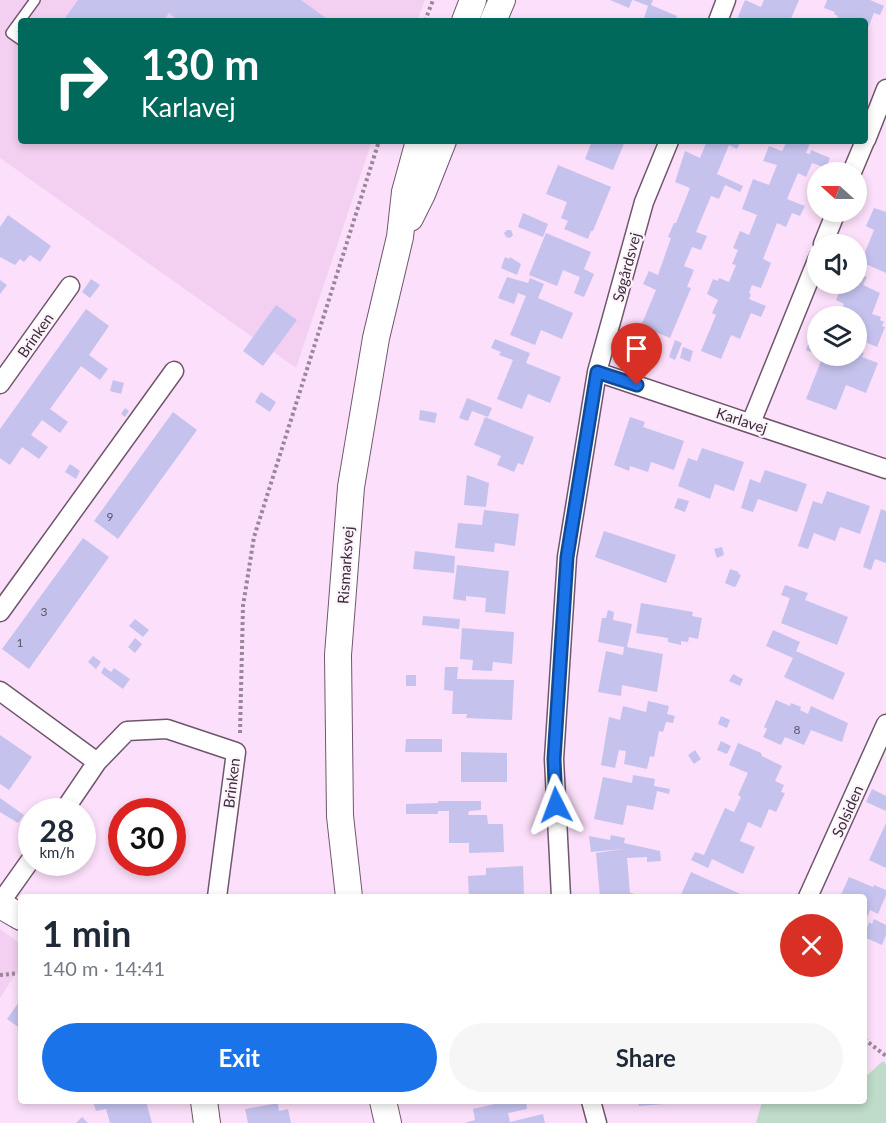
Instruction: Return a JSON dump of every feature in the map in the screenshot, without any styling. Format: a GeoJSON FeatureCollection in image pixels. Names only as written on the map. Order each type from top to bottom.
{"type":"FeatureCollection","features":[{"type":"Feature","properties":{"kind":"main road"},"geometry":{"type":"LineString","coordinates":[[466,18],[473,0]]}},
{"type":"Feature","properties":{"kind":"main road"},"geometry":{"type":"LineString","coordinates":[[494,18],[502,0]]}},
{"type":"Feature","properties":{"kind":"main road","name":"Rismarksvej"},"geometry":{"type":"LineString","coordinates":[[349,894],[340,816],[338,655],[351,487],[376,338],[400,237],[405,192],[418,144]]}},
{"type":"Feature","properties":{"kind":"main road","name":"Rismarksvej"},"geometry":{"type":"LineString","coordinates":[[400,237],[422,194],[442,144]]}},
{"type":"Feature","properties":{"kind":"main road"},"geometry":{"type":"LineString","coordinates":[[0,904],[18,915]]}},
{"type":"Feature","properties":{"kind":"main road"},"geometry":{"type":"LineString","coordinates":[[204,1104],[207,1123]]}},
{"type":"Feature","properties":{"kind":"main road"},"geometry":{"type":"LineString","coordinates":[[384,1104],[388,1123]]}},
{"type":"Feature","properties":{"kind":"street"},"geometry":{"type":"LineString","coordinates":[[719,18],[726,0]]}},
{"type":"Feature","properties":{"kind":"street"},"geometry":{"type":"LineString","coordinates":[[868,133],[886,89]]}},
{"type":"Feature","properties":{"kind":"street","name":"Søgårdsvej"},"geometry":{"type":"LineString","coordinates":[[561,894],[554,759],[567,557],[597,372],[644,202],[668,144]]}},
{"type":"Feature","properties":{"kind":"street"},"geometry":{"type":"LineString","coordinates":[[856,162],[863,144]]}},
{"type":"Feature","properties":{"kind":"street"},"geometry":{"type":"LineString","coordinates":[[751,423],[807,285]]}},
{"type":"Feature","properties":{"kind":"street","name":"Brinken"},"geometry":{"type":"LineString","coordinates":[[0,384],[70,286]]}},
{"type":"Feature","properties":{"kind":"street"},"geometry":{"type":"LineString","coordinates":[[0,612],[174,371]]}},
{"type":"Feature","properties":{"kind":"street","name":"Karlavej"},"geometry":{"type":"LineString","coordinates":[[597,372],[886,469]]}},
{"type":"Feature","properties":{"kind":"street"},"geometry":{"type":"LineString","coordinates":[[0,691],[97,762]]}},
{"type":"Feature","properties":{"kind":"street","name":"Solsiden"},"geometry":{"type":"LineString","coordinates":[[809,894],[886,724]]}},
{"type":"Feature","properties":{"kind":"street","name":"Brinken"},"geometry":{"type":"LineString","coordinates":[[73,798],[97,762],[127,731],[167,729],[236,752],[217,894]]}},
{"type":"Feature","properties":{"kind":"street"},"geometry":{"type":"LineString","coordinates":[[0,904],[19,876]]}},
{"type":"Feature","properties":{"kind":"street"},"geometry":{"type":"LineString","coordinates":[[592,1104],[597,1123]]}},
{"type":"Feature","properties":{"kind":"lane"},"geometry":{"type":"LineString","coordinates":[[22,18],[35,0]]}},
{"type":"Feature","properties":{"kind":"lane"},"geometry":{"type":"LineString","coordinates":[[18,23],[11,33],[18,38]]}},
{"type":"Feature","properties":{"kind":"path"},"geometry":{"type":"LineString","coordinates":[[426,18],[434,0]]}},
{"type":"Feature","properties":{"kind":"path"},"geometry":{"type":"LineString","coordinates":[[236,752],[241,728],[243,606],[254,537],[378,144]]}},
{"type":"Feature","properties":{"kind":"path"},"geometry":{"type":"LineString","coordinates":[[0,975],[18,973]]}},
{"type":"Feature","properties":{"kind":"path"},"geometry":{"type":"LineString","coordinates":[[867,1041],[886,1056]]}},
{"type":"Feature","properties":{"kind":"shaded area"},"geometry":{"type":"Polygon","coordinates":[[[0,0],[425,0],[418,18],[18,18],[18,144],[371,144],[296,368],[0,158],[0,0]]]}},
{"type":"Feature","properties":{"kind":"shaded area"},"geometry":{"type":"Polygon","coordinates":[[[0,929],[18,942],[18,971],[0,998],[0,929]]]}},
{"type":"Feature","properties":{"kind":"green space"},"geometry":{"type":"Polygon","coordinates":[[[883,1061],[886,1064],[886,1123],[756,1123],[761,1104],[867,1104],[867,1075],[883,1061]]]}},
{"type":"Feature","properties":{"kind":"building"},"geometry":{"type":"Polygon","coordinates":[[[78,0],[301,0],[326,18],[175,18],[169,13],[165,18],[65,18],[78,0]]]}},
{"type":"Feature","properties":{"kind":"building"},"geometry":{"type":"Polygon","coordinates":[[[610,0],[632,0],[629,8],[610,0]]]}},
{"type":"Feature","properties":{"kind":"building"},"geometry":{"type":"Polygon","coordinates":[[[633,0],[653,0],[651,5],[677,16],[676,18],[644,18],[648,6],[633,0]]]}},
{"type":"Feature","properties":{"kind":"building"},"geometry":{"type":"Polygon","coordinates":[[[745,0],[761,7],[764,0],[799,0],[791,18],[738,17],[745,0]]]}},
{"type":"Feature","properties":{"kind":"building"},"geometry":{"type":"Polygon","coordinates":[[[827,0],[870,0],[884,6],[880,15],[874,13],[868,28],[868,18],[837,18],[835,12],[824,8],[827,0]]]}},
{"type":"Feature","properties":{"kind":"building"},"geometry":{"type":"Polygon","coordinates":[[[591,144],[624,144],[613,170],[585,159],[591,144]]]}},
{"type":"Feature","properties":{"kind":"building"},"geometry":{"type":"Polygon","coordinates":[[[706,144],[740,144],[737,149],[729,145],[717,174],[743,186],[740,192],[725,185],[719,199],[711,196],[696,232],[707,236],[701,250],[692,247],[684,266],[694,270],[687,287],[691,288],[670,338],[641,326],[656,290],[643,284],[649,271],[658,275],[671,238],[668,237],[690,188],[675,182],[685,151],[700,158],[706,144]]]}},
{"type":"Feature","properties":{"kind":"building"},"geometry":{"type":"Polygon","coordinates":[[[786,144],[810,144],[806,153],[810,154],[811,150],[830,158],[828,162],[807,162],[806,177],[798,173],[787,199],[805,206],[800,216],[792,213],[786,227],[777,223],[763,259],[771,263],[761,288],[752,285],[749,293],[751,294],[749,299],[766,306],[761,317],[751,313],[740,339],[731,335],[721,359],[701,351],[716,315],[712,313],[718,300],[707,294],[713,279],[718,281],[719,278],[729,282],[736,265],[732,264],[738,250],[733,248],[740,231],[749,235],[757,215],[742,209],[753,179],[769,185],[777,165],[763,161],[769,146],[782,151],[786,144]]]}},
{"type":"Feature","properties":{"kind":"building"},"geometry":{"type":"Polygon","coordinates":[[[558,165],[611,187],[588,239],[564,229],[568,221],[561,218],[567,202],[546,194],[558,165]]]}},
{"type":"Feature","properties":{"kind":"building"},"geometry":{"type":"Polygon","coordinates":[[[874,208],[886,212],[886,273],[867,265],[867,247],[874,230],[866,226],[874,208]]]}},
{"type":"Feature","properties":{"kind":"building"},"geometry":{"type":"Polygon","coordinates":[[[523,213],[548,224],[543,237],[518,227],[523,213]]]}},
{"type":"Feature","properties":{"kind":"building"},"geometry":{"type":"Polygon","coordinates":[[[8,215],[51,246],[40,262],[30,255],[24,262],[20,259],[15,265],[0,257],[0,227],[8,215]]]}},
{"type":"Feature","properties":{"kind":"building"},"geometry":{"type":"Polygon","coordinates":[[[511,230],[513,235],[510,238],[504,233],[511,230]]]}},
{"type":"Feature","properties":{"kind":"building"},"geometry":{"type":"Polygon","coordinates":[[[546,233],[591,252],[584,269],[594,274],[584,297],[574,293],[580,277],[563,270],[557,286],[529,275],[546,233]]]}},
{"type":"Feature","properties":{"kind":"building"},"geometry":{"type":"Polygon","coordinates":[[[505,257],[509,259],[510,257],[521,264],[517,275],[501,268],[505,257]]]}},
{"type":"Feature","properties":{"kind":"building"},"geometry":{"type":"Polygon","coordinates":[[[507,277],[528,283],[530,278],[544,284],[538,298],[573,313],[562,339],[541,330],[535,345],[510,335],[526,296],[518,293],[514,304],[498,298],[507,277]]]}},
{"type":"Feature","properties":{"kind":"building"},"geometry":{"type":"Polygon","coordinates":[[[91,279],[100,285],[90,298],[82,292],[91,279]]]}},
{"type":"Feature","properties":{"kind":"building"},"geometry":{"type":"Polygon","coordinates":[[[0,280],[7,285],[0,294],[0,280]]]}},
{"type":"Feature","properties":{"kind":"building"},"geometry":{"type":"Polygon","coordinates":[[[867,287],[880,293],[872,314],[881,317],[880,320],[884,322],[882,326],[885,327],[877,347],[867,343],[867,306],[843,306],[844,304],[836,300],[839,294],[867,294],[867,287]]]}},
{"type":"Feature","properties":{"kind":"building"},"geometry":{"type":"Polygon","coordinates":[[[276,305],[297,320],[263,366],[243,351],[276,305]]]}},
{"type":"Feature","properties":{"kind":"building"},"geometry":{"type":"Polygon","coordinates":[[[86,309],[109,326],[89,355],[108,369],[100,380],[81,366],[50,409],[68,422],[60,433],[42,420],[31,435],[48,447],[39,459],[22,447],[10,465],[0,458],[0,429],[86,309]]]}},
{"type":"Feature","properties":{"kind":"building"},"geometry":{"type":"Polygon","coordinates":[[[495,339],[530,353],[526,363],[561,377],[550,403],[528,394],[522,409],[497,399],[513,360],[499,355],[501,352],[491,348],[495,339]]]}},
{"type":"Feature","properties":{"kind":"building"},"geometry":{"type":"Polygon","coordinates":[[[675,340],[682,343],[675,360],[669,357],[675,340]]]}},
{"type":"Feature","properties":{"kind":"building"},"geometry":{"type":"Polygon","coordinates":[[[683,347],[693,351],[690,362],[680,358],[683,347]]]}},
{"type":"Feature","properties":{"kind":"building"},"geometry":{"type":"Polygon","coordinates":[[[867,359],[878,363],[866,393],[846,385],[836,410],[806,399],[819,366],[867,366],[867,359]]]}},
{"type":"Feature","properties":{"kind":"building"},"geometry":{"type":"Polygon","coordinates":[[[113,380],[124,383],[121,394],[110,391],[113,380]]]}},
{"type":"Feature","properties":{"kind":"building"},"geometry":{"type":"Polygon","coordinates":[[[261,392],[276,402],[270,412],[255,402],[261,392]]]}},
{"type":"Feature","properties":{"kind":"building"},"geometry":{"type":"Polygon","coordinates":[[[467,398],[492,408],[488,417],[472,411],[468,421],[459,418],[467,398]]]}},
{"type":"Feature","properties":{"kind":"building"},"geometry":{"type":"Polygon","coordinates":[[[125,408],[129,411],[125,417],[121,414],[125,408]]]}},
{"type":"Feature","properties":{"kind":"building"},"geometry":{"type":"Polygon","coordinates":[[[420,410],[437,413],[435,423],[419,420],[420,410]]]}},
{"type":"Feature","properties":{"kind":"building"},"geometry":{"type":"Polygon","coordinates":[[[173,412],[197,430],[118,539],[94,521],[173,412]]]}},
{"type":"Feature","properties":{"kind":"building"},"geometry":{"type":"Polygon","coordinates":[[[485,417],[534,437],[523,465],[518,463],[514,472],[497,465],[501,456],[474,445],[485,417]]]}},
{"type":"Feature","properties":{"kind":"building"},"geometry":{"type":"Polygon","coordinates":[[[630,417],[645,422],[643,427],[684,441],[674,470],[651,462],[648,472],[630,466],[629,471],[614,465],[630,417]]]}},
{"type":"Feature","properties":{"kind":"building"},"geometry":{"type":"Polygon","coordinates":[[[702,448],[744,462],[734,491],[715,484],[710,499],[678,486],[688,458],[697,461],[702,448]]]}},
{"type":"Feature","properties":{"kind":"building"},"geometry":{"type":"Polygon","coordinates":[[[70,464],[80,471],[76,479],[65,472],[70,464]]]}},
{"type":"Feature","properties":{"kind":"building"},"geometry":{"type":"Polygon","coordinates":[[[765,470],[807,484],[797,512],[758,499],[753,512],[741,508],[750,479],[760,483],[765,470]]]}},
{"type":"Feature","properties":{"kind":"building"},"geometry":{"type":"Polygon","coordinates":[[[467,475],[489,483],[486,507],[464,505],[467,475]]]}},
{"type":"Feature","properties":{"kind":"building"},"geometry":{"type":"Polygon","coordinates":[[[827,491],[870,506],[860,534],[840,527],[835,541],[814,533],[808,549],[798,546],[813,501],[822,504],[827,491]]]}},
{"type":"Feature","properties":{"kind":"building"},"geometry":{"type":"Polygon","coordinates":[[[678,498],[689,501],[685,512],[674,508],[678,498]]]}},
{"type":"Feature","properties":{"kind":"building"},"geometry":{"type":"Polygon","coordinates":[[[881,509],[886,511],[886,563],[875,559],[871,570],[863,567],[881,509]]]}},
{"type":"Feature","properties":{"kind":"building"},"geometry":{"type":"Polygon","coordinates":[[[484,510],[519,514],[515,546],[495,543],[494,552],[455,548],[458,523],[482,525],[484,510]]]}},
{"type":"Feature","properties":{"kind":"building"},"geometry":{"type":"Polygon","coordinates":[[[604,531],[676,555],[666,583],[595,557],[604,531]]]}},
{"type":"Feature","properties":{"kind":"building"},"geometry":{"type":"Polygon","coordinates":[[[83,538],[109,557],[29,669],[2,649],[83,538]]]}},
{"type":"Feature","properties":{"kind":"building"},"geometry":{"type":"Polygon","coordinates":[[[722,547],[724,555],[717,558],[714,549],[722,547]]]}},
{"type":"Feature","properties":{"kind":"building"},"geometry":{"type":"Polygon","coordinates":[[[415,551],[455,556],[454,573],[413,569],[415,551]]]}},
{"type":"Feature","properties":{"kind":"building"},"geometry":{"type":"Polygon","coordinates":[[[457,565],[509,571],[505,614],[485,612],[486,598],[466,596],[466,601],[453,599],[457,565]]]}},
{"type":"Feature","properties":{"kind":"building"},"geometry":{"type":"Polygon","coordinates":[[[730,569],[741,575],[734,587],[725,583],[730,569]]]}},
{"type":"Feature","properties":{"kind":"building"},"geometry":{"type":"Polygon","coordinates":[[[785,585],[808,593],[805,600],[848,617],[837,645],[781,623],[790,598],[781,595],[785,585]]]}},
{"type":"Feature","properties":{"kind":"building"},"geometry":{"type":"Polygon","coordinates":[[[641,603],[693,612],[692,616],[702,618],[698,639],[689,637],[688,642],[681,641],[681,645],[668,642],[668,638],[636,633],[641,603]]]}},
{"type":"Feature","properties":{"kind":"building"},"geometry":{"type":"Polygon","coordinates":[[[608,610],[614,612],[613,620],[632,624],[627,647],[663,654],[657,692],[622,685],[621,696],[598,692],[606,651],[623,655],[624,647],[598,642],[602,618],[606,618],[608,610]]]}},
{"type":"Feature","properties":{"kind":"building"},"geometry":{"type":"Polygon","coordinates":[[[423,616],[460,619],[459,629],[422,625],[423,616]]]}},
{"type":"Feature","properties":{"kind":"building"},"geometry":{"type":"Polygon","coordinates":[[[135,619],[149,630],[143,637],[129,626],[135,619]]]}},
{"type":"Feature","properties":{"kind":"building"},"geometry":{"type":"Polygon","coordinates":[[[462,628],[514,632],[512,664],[493,662],[492,671],[472,670],[473,660],[460,659],[462,628]]]}},
{"type":"Feature","properties":{"kind":"building"},"geometry":{"type":"Polygon","coordinates":[[[773,630],[800,642],[796,651],[845,673],[833,700],[784,677],[793,658],[766,646],[773,630]]]}},
{"type":"Feature","properties":{"kind":"building"},"geometry":{"type":"Polygon","coordinates":[[[135,638],[142,644],[135,653],[128,647],[135,638]]]}},
{"type":"Feature","properties":{"kind":"building"},"geometry":{"type":"Polygon","coordinates":[[[93,656],[101,662],[96,669],[88,662],[93,656]]]}},
{"type":"Feature","properties":{"kind":"building"},"geometry":{"type":"Polygon","coordinates":[[[104,667],[111,672],[114,668],[130,679],[123,689],[101,673],[104,667]]]}},
{"type":"Feature","properties":{"kind":"building"},"geometry":{"type":"Polygon","coordinates":[[[445,667],[458,667],[457,679],[514,680],[512,720],[466,718],[467,714],[452,714],[453,691],[444,690],[445,667]]]}},
{"type":"Feature","properties":{"kind":"building"},"geometry":{"type":"Polygon","coordinates":[[[733,674],[743,679],[740,686],[729,681],[733,674]]]}},
{"type":"Feature","properties":{"kind":"building"},"geometry":{"type":"Polygon","coordinates":[[[406,675],[416,675],[416,686],[406,686],[406,675]]]}},
{"type":"Feature","properties":{"kind":"building"},"geometry":{"type":"Polygon","coordinates":[[[776,700],[790,706],[791,703],[801,707],[800,710],[808,714],[811,706],[848,723],[842,742],[811,730],[804,745],[785,737],[781,745],[763,737],[767,729],[764,727],[776,700]]]}},
{"type":"Feature","properties":{"kind":"building"},"geometry":{"type":"Polygon","coordinates":[[[648,701],[669,706],[667,714],[675,716],[673,723],[666,722],[663,732],[659,731],[654,757],[650,756],[647,769],[624,764],[626,751],[619,750],[615,768],[601,765],[609,717],[620,720],[623,706],[646,712],[648,701]]]}},
{"type":"Feature","properties":{"kind":"building"},"geometry":{"type":"Polygon","coordinates":[[[721,716],[730,720],[727,728],[718,724],[721,716]]]}},
{"type":"Feature","properties":{"kind":"building"},"geometry":{"type":"Polygon","coordinates":[[[0,735],[32,757],[9,790],[0,784],[0,735]]]}},
{"type":"Feature","properties":{"kind":"building"},"geometry":{"type":"Polygon","coordinates":[[[406,739],[442,739],[442,752],[405,752],[406,739]]]}},
{"type":"Feature","properties":{"kind":"building"},"geometry":{"type":"Polygon","coordinates":[[[721,741],[731,746],[727,754],[717,750],[721,741]]]}},
{"type":"Feature","properties":{"kind":"building"},"geometry":{"type":"Polygon","coordinates":[[[738,743],[782,766],[775,781],[784,785],[781,792],[785,793],[776,812],[769,809],[761,828],[748,822],[740,841],[755,847],[743,874],[712,859],[708,868],[691,860],[695,852],[704,855],[725,808],[734,812],[741,797],[738,795],[748,773],[729,765],[738,743]]]}},
{"type":"Feature","properties":{"kind":"building"},"geometry":{"type":"Polygon","coordinates":[[[695,750],[701,759],[694,764],[688,755],[695,750]]]}},
{"type":"Feature","properties":{"kind":"building"},"geometry":{"type":"Polygon","coordinates":[[[461,752],[507,753],[507,782],[461,782],[461,752]]]}},
{"type":"Feature","properties":{"kind":"building"},"geometry":{"type":"Polygon","coordinates":[[[633,775],[655,779],[654,786],[670,789],[669,794],[657,791],[653,810],[627,805],[623,825],[594,819],[603,777],[632,783],[633,775]]]}},
{"type":"Feature","properties":{"kind":"building"},"geometry":{"type":"Polygon","coordinates":[[[872,789],[886,796],[886,811],[866,802],[872,789]]]}},
{"type":"Feature","properties":{"kind":"building"},"geometry":{"type":"Polygon","coordinates":[[[0,798],[18,811],[18,823],[0,812],[0,798]]]}},
{"type":"Feature","properties":{"kind":"building"},"geometry":{"type":"Polygon","coordinates":[[[438,801],[481,801],[481,810],[469,811],[468,815],[487,815],[488,824],[503,824],[504,852],[469,853],[469,843],[449,843],[449,811],[438,811],[438,814],[406,814],[406,804],[438,803],[438,801]]]}},
{"type":"Feature","properties":{"kind":"building"},"geometry":{"type":"Polygon","coordinates":[[[886,823],[886,868],[869,860],[886,823]]]}},
{"type":"Feature","properties":{"kind":"building"},"geometry":{"type":"Polygon","coordinates":[[[611,835],[625,838],[624,843],[660,851],[661,861],[647,862],[647,857],[627,858],[630,893],[633,894],[600,894],[596,853],[623,849],[591,852],[589,836],[610,840],[611,835]]]}},
{"type":"Feature","properties":{"kind":"building"},"geometry":{"type":"Polygon","coordinates":[[[523,866],[524,894],[469,894],[468,876],[486,875],[486,868],[523,866]]]}},
{"type":"Feature","properties":{"kind":"building"},"geometry":{"type":"Polygon","coordinates":[[[691,872],[740,894],[681,894],[691,872]]]}},
{"type":"Feature","properties":{"kind":"building"},"geometry":{"type":"Polygon","coordinates":[[[849,877],[886,890],[878,914],[870,910],[867,918],[867,894],[841,894],[849,877]]]}},
{"type":"Feature","properties":{"kind":"building"},"geometry":{"type":"Polygon","coordinates":[[[874,919],[886,925],[886,935],[882,945],[867,938],[869,922],[872,924],[874,919]]]}},
{"type":"Feature","properties":{"kind":"building"},"geometry":{"type":"Polygon","coordinates":[[[18,1003],[18,1027],[7,1019],[18,1003]]]}},
{"type":"Feature","properties":{"kind":"building"},"geometry":{"type":"Polygon","coordinates":[[[94,1104],[147,1104],[152,1123],[110,1123],[106,1109],[96,1111],[94,1104]]]}},
{"type":"Feature","properties":{"kind":"building"},"geometry":{"type":"Polygon","coordinates":[[[278,1104],[279,1111],[288,1109],[291,1123],[248,1123],[245,1109],[278,1104]]]}},
{"type":"Feature","properties":{"kind":"building"},"geometry":{"type":"Polygon","coordinates":[[[495,1104],[526,1104],[527,1109],[508,1113],[510,1122],[543,1114],[545,1123],[464,1123],[475,1120],[473,1109],[495,1104]]]}},
{"type":"Feature","properties":{"kind":"building"},"geometry":{"type":"Polygon","coordinates":[[[639,1104],[665,1104],[639,1106],[639,1104]]]}},
{"type":"Feature","properties":{"kind":"building"},"geometry":{"type":"Polygon","coordinates":[[[82,1117],[88,1123],[76,1123],[82,1117]]]}},
{"type":"Feature","properties":{"kind":"route"},"geometry":{"type":"LineString","coordinates":[[556,805],[554,759],[567,557],[597,372],[637,385]]}}]}
